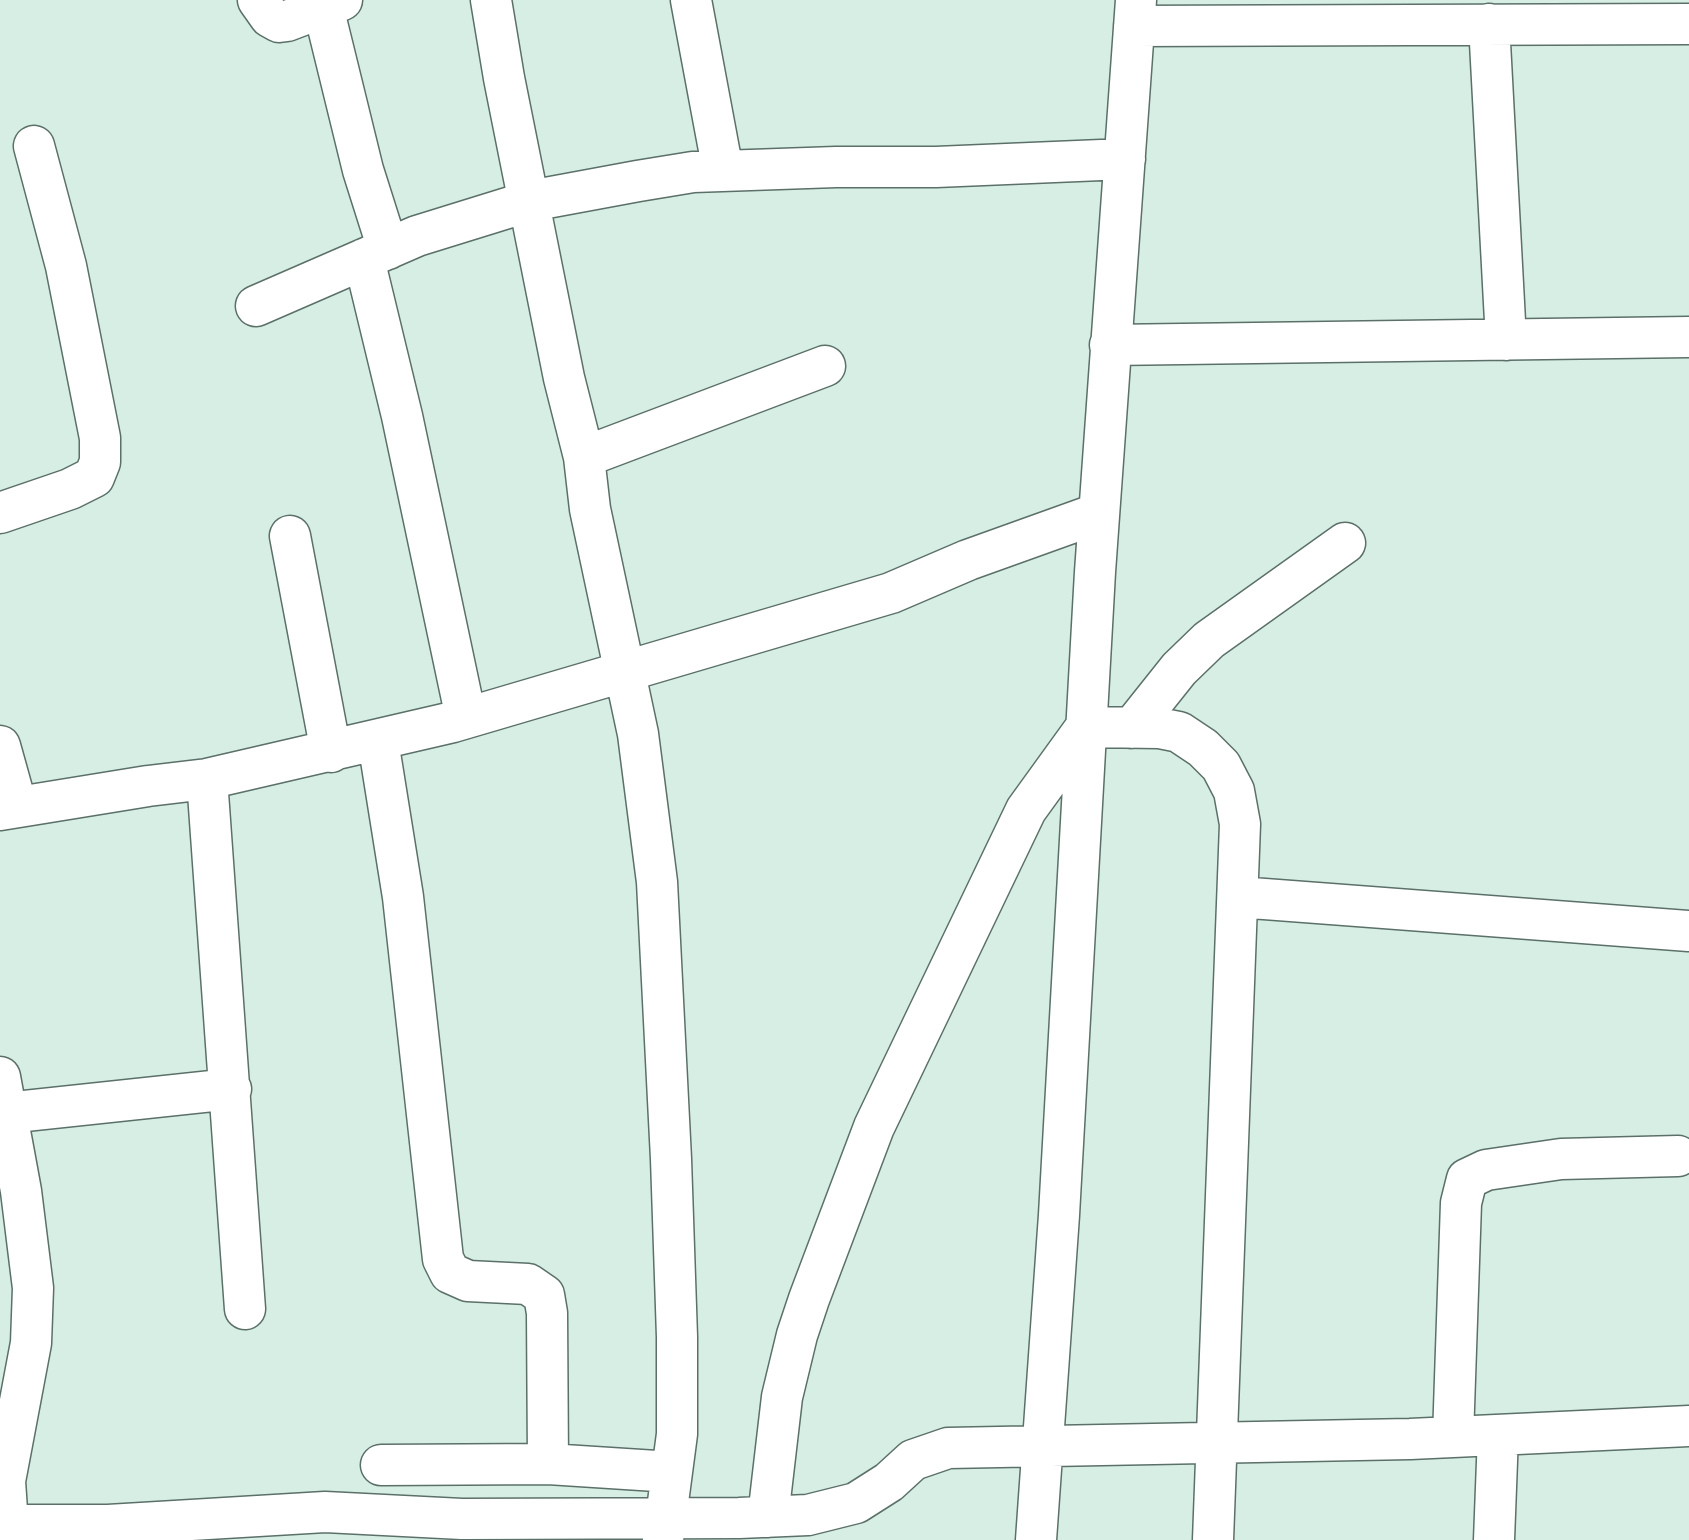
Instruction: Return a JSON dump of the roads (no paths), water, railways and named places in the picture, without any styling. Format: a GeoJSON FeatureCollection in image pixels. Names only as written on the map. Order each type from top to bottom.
{"type":"FeatureCollection","features":[{"type":"Feature","properties":{"kind":"street"},"geometry":{"type":"LineString","coordinates":[[258,0],[270,17],[279,22],[333,4],[402,416],[466,718]]}},
{"type":"Feature","properties":{"kind":"street"},"geometry":{"type":"LineString","coordinates":[[491,0],[564,378],[584,457],[590,509],[638,734],[657,882],[677,1337],[677,1434],[664,1528]]}},
{"type":"Feature","properties":{"kind":"street"},"geometry":{"type":"LineString","coordinates":[[691,0],[723,171]]}},
{"type":"Feature","properties":{"kind":"street"},"geometry":{"type":"LineString","coordinates":[[1036,1540],[1099,513],[1135,13],[1489,24],[1689,24]]}},
{"type":"Feature","properties":{"kind":"street"},"geometry":{"type":"LineString","coordinates":[[1489,24],[1506,340]]}},
{"type":"Feature","properties":{"kind":"street"},"geometry":{"type":"LineString","coordinates":[[0,513],[70,489],[94,477],[100,462],[100,438],[66,266],[34,146]]}},
{"type":"Feature","properties":{"kind":"street"},"geometry":{"type":"LineString","coordinates":[[256,306],[417,236],[530,201],[693,172],[1125,159]]}},
{"type":"Feature","properties":{"kind":"street"},"geometry":{"type":"LineString","coordinates":[[1110,345],[1689,337]]}},
{"type":"Feature","properties":{"kind":"street"},"geometry":{"type":"LineString","coordinates":[[584,457],[825,366]]}},
{"type":"Feature","properties":{"kind":"street"},"geometry":{"type":"LineString","coordinates":[[0,746],[8,809],[207,779],[466,718],[669,657],[768,631],[891,593],[968,560],[1099,513]]}},
{"type":"Feature","properties":{"kind":"street"},"geometry":{"type":"LineString","coordinates":[[290,536],[331,752]]}},
{"type":"Feature","properties":{"kind":"street"},"geometry":{"type":"LineString","coordinates":[[1132,728],[1179,669],[1209,640],[1345,543]]}},
{"type":"Feature","properties":{"kind":"street"},"geometry":{"type":"LineString","coordinates":[[1086,727],[1159,728],[1179,732],[1203,748],[1221,766],[1234,791],[1240,824],[1213,1540]]}},
{"type":"Feature","properties":{"kind":"street"},"geometry":{"type":"LineString","coordinates":[[768,1517],[782,1397],[797,1335],[874,1127],[1026,810],[1086,727]]}},
{"type":"Feature","properties":{"kind":"street"},"geometry":{"type":"LineString","coordinates":[[378,741],[403,897],[443,1259],[450,1273],[468,1281],[528,1284],[544,1295],[547,1313],[548,1464]]}},
{"type":"Feature","properties":{"kind":"street"},"geometry":{"type":"LineString","coordinates":[[207,779],[245,1309]]}},
{"type":"Feature","properties":{"kind":"street"},"geometry":{"type":"LineString","coordinates":[[1238,897],[1689,931]]}},
{"type":"Feature","properties":{"kind":"street"},"geometry":{"type":"LineString","coordinates":[[231,1089],[3,1095],[21,1191],[33,1288],[31,1343],[5,1481],[6,1530],[325,1512],[664,1528],[808,1515],[856,1503],[889,1482],[913,1460],[948,1448],[1453,1437],[1689,1426]]}},
{"type":"Feature","properties":{"kind":"street"},"geometry":{"type":"LineString","coordinates":[[1453,1437],[1461,1203],[1467,1179],[1486,1170],[1561,1159],[1678,1156]]}},
{"type":"Feature","properties":{"kind":"street"},"geometry":{"type":"LineString","coordinates":[[1494,1540],[1498,1435]]}},
{"type":"Feature","properties":{"kind":"street"},"geometry":{"type":"LineString","coordinates":[[381,1465],[548,1464],[672,1472]]}}]}
